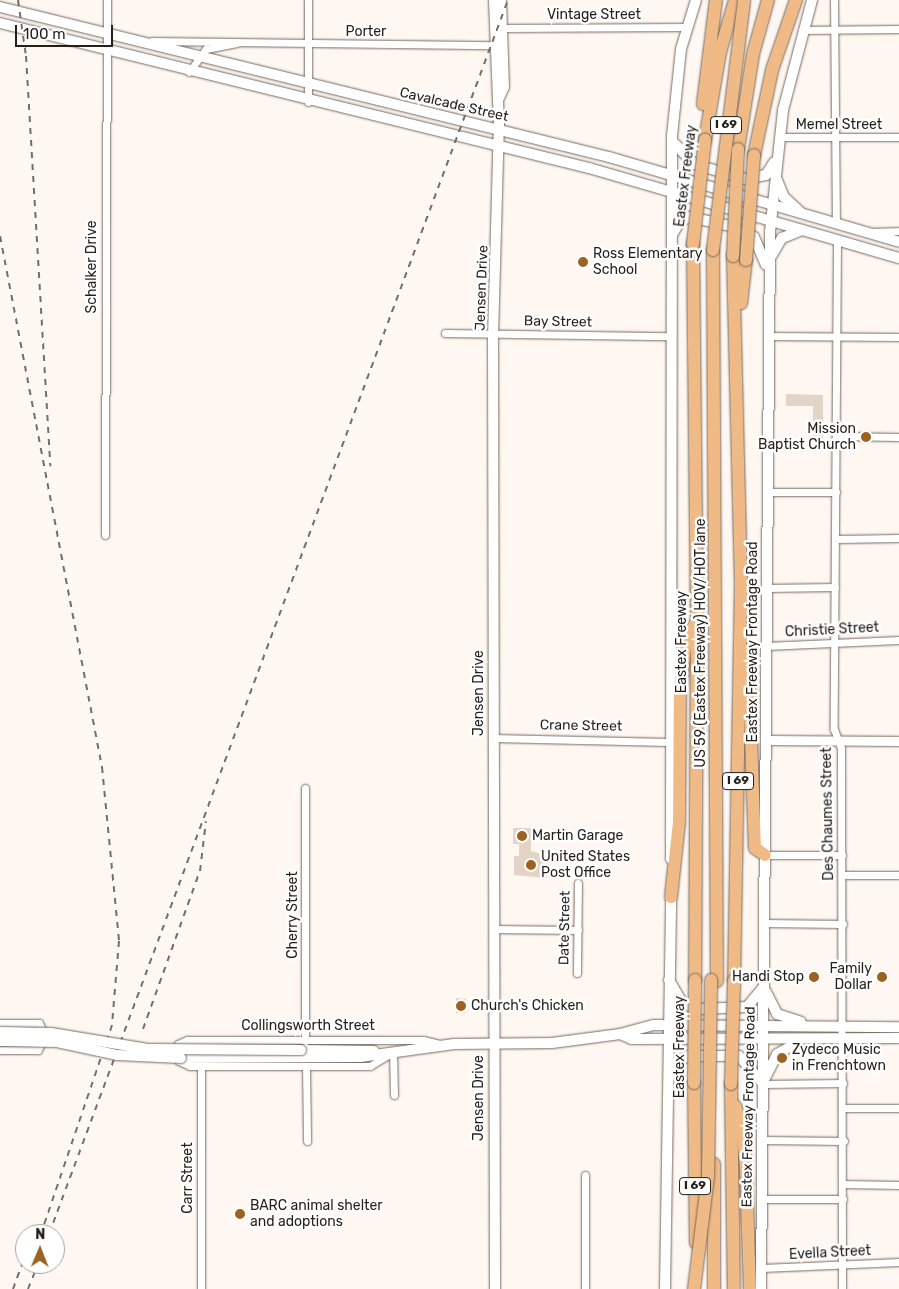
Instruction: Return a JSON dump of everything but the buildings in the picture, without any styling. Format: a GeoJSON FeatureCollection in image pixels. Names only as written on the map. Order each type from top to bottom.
{"type":"FeatureCollection","features":[{"type":"Feature","properties":{"kind":"highway"},"geometry":{"type":"LineString","coordinates":[[702,139],[716,0]]}},
{"type":"Feature","properties":{"kind":"highway","name":"Eastex Freeway"},"geometry":{"type":"LineString","coordinates":[[694,1289],[697,620],[693,244],[702,139],[718,59],[735,0]]}},
{"type":"Feature","properties":{"kind":"highway","name":"US 59 (Eastex Freeway) HOV/HOT lane"},"geometry":{"type":"LineString","coordinates":[[714,1289],[716,774],[714,250],[744,0]]}},
{"type":"Feature","properties":{"kind":"highway","name":"I 69"},"geometry":{"type":"LineString","coordinates":[[734,1289],[732,1084],[741,622],[733,256],[738,149],[753,54],[768,0]]}},
{"type":"Feature","properties":{"kind":"highway"},"geometry":{"type":"LineString","coordinates":[[735,343],[746,260],[754,155],[772,70],[796,0]]}},
{"type":"Feature","properties":{"kind":"highway"},"geometry":{"type":"LineString","coordinates":[[671,897],[679,822],[680,692],[685,647],[697,620]]}},
{"type":"Feature","properties":{"kind":"highway"},"geometry":{"type":"LineString","coordinates":[[741,622],[748,643],[755,848],[765,855]]}},
{"type":"Feature","properties":{"kind":"highway","name":"I 69"},"geometry":{"type":"LineString","coordinates":[[706,1289],[714,980]]}},
{"type":"Feature","properties":{"kind":"highway"},"geometry":{"type":"LineString","coordinates":[[732,1099],[743,1133],[750,1289]]}},
{"type":"Feature","properties":{"kind":"highway"},"geometry":{"type":"LineString","coordinates":[[694,1289],[708,1177]]}},
{"type":"Feature","properties":{"kind":"main road","name":"Jensen Drive"},"geometry":{"type":"LineString","coordinates":[[494,0],[495,87],[499,98],[494,334],[493,1044],[495,1289]]}},
{"type":"Feature","properties":{"kind":"main road","name":"Jensen Drive"},"geometry":{"type":"LineString","coordinates":[[499,98],[504,87],[501,0]]}},
{"type":"Feature","properties":{"kind":"main road"},"geometry":{"type":"LineString","coordinates":[[665,1289],[667,1025],[671,897],[668,742],[672,142],[686,27],[696,0]]}},
{"type":"Feature","properties":{"kind":"main road","name":"Eastex Freeway Frontage Road"},"geometry":{"type":"LineString","coordinates":[[762,1289],[770,221],[778,137],[802,30],[812,0]]}},
{"type":"Feature","properties":{"kind":"main road","name":"Cavalcade Street"},"geometry":{"type":"LineString","coordinates":[[0,7],[308,86],[593,153],[899,242]]}},
{"type":"Feature","properties":{"kind":"main road"},"geometry":{"type":"LineString","coordinates":[[0,23],[308,102],[589,168],[899,258]]}},
{"type":"Feature","properties":{"kind":"main road"},"geometry":{"type":"LineString","coordinates":[[672,142],[694,164],[746,179],[766,174],[776,159]]}},
{"type":"Feature","properties":{"kind":"main road"},"geometry":{"type":"LineString","coordinates":[[589,168],[593,153]]}},
{"type":"Feature","properties":{"kind":"main road"},"geometry":{"type":"LineString","coordinates":[[774,173],[784,197],[803,214]]}},
{"type":"Feature","properties":{"kind":"main road"},"geometry":{"type":"LineString","coordinates":[[672,235],[680,221],[690,217],[732,226],[754,237],[769,271]]}},
{"type":"Feature","properties":{"kind":"main road"},"geometry":{"type":"LineString","coordinates":[[769,260],[782,238],[802,230]]}},
{"type":"Feature","properties":{"kind":"main road"},"geometry":{"type":"LineString","coordinates":[[668,979],[683,1004],[702,1009],[747,1007],[764,986],[777,1014],[819,1026]]}},
{"type":"Feature","properties":{"kind":"main road","name":"Collingsworth Street"},"geometry":{"type":"LineString","coordinates":[[0,1041],[57,1042],[140,1057],[393,1052],[443,1045],[552,1043],[620,1034],[630,1029],[667,1025],[899,1027]]}},
{"type":"Feature","properties":{"kind":"main road","name":"Collingsworth Street"},"geometry":{"type":"LineString","coordinates":[[0,1032],[51,1033],[148,1049],[304,1054]]}},
{"type":"Feature","properties":{"kind":"main road","name":"Collingsworth Street"},"geometry":{"type":"LineString","coordinates":[[620,1034],[632,1039],[899,1038]]}},
{"type":"Feature","properties":{"kind":"main road"},"geometry":{"type":"LineString","coordinates":[[668,1082],[676,1063],[688,1056],[739,1056],[763,1084],[781,1050],[812,1039]]}},
{"type":"Feature","properties":{"kind":"street","name":"Schalker Drive"},"geometry":{"type":"LineString","coordinates":[[105,535],[104,35],[107,0]]}},
{"type":"Feature","properties":{"kind":"street"},"geometry":{"type":"LineString","coordinates":[[308,0],[308,102]]}},
{"type":"Feature","properties":{"kind":"street"},"geometry":{"type":"LineString","coordinates":[[834,0],[836,223]]}},
{"type":"Feature","properties":{"kind":"street","name":"Vintage Street"},"geometry":{"type":"LineString","coordinates":[[502,28],[686,27]]}},
{"type":"Feature","properties":{"kind":"street"},"geometry":{"type":"LineString","coordinates":[[802,30],[899,29]]}},
{"type":"Feature","properties":{"kind":"street","name":"Porter"},"geometry":{"type":"LineString","coordinates":[[129,40],[308,44],[494,45]]}},
{"type":"Feature","properties":{"kind":"street","name":"Porter"},"geometry":{"type":"LineString","coordinates":[[198,57],[211,47],[238,42]]}},
{"type":"Feature","properties":{"kind":"street"},"geometry":{"type":"LineString","coordinates":[[189,72],[198,57]]}},
{"type":"Feature","properties":{"kind":"street","name":"Memel Street"},"geometry":{"type":"LineString","coordinates":[[778,137],[899,137]]}},
{"type":"Feature","properties":{"kind":"street"},"geometry":{"type":"LineString","coordinates":[[867,232],[899,231]]}},
{"type":"Feature","properties":{"kind":"street","name":"Des Chaumes Street"},"geometry":{"type":"LineString","coordinates":[[836,240],[837,539],[834,729],[839,741],[843,924],[844,1141],[842,1289]]}},
{"type":"Feature","properties":{"kind":"street","name":"Bay Street"},"geometry":{"type":"LineString","coordinates":[[445,334],[671,336]]}},
{"type":"Feature","properties":{"kind":"street"},"geometry":{"type":"LineString","coordinates":[[768,336],[899,337]]}},
{"type":"Feature","properties":{"kind":"street"},"geometry":{"type":"LineString","coordinates":[[837,436],[899,437]]}},
{"type":"Feature","properties":{"kind":"street"},"geometry":{"type":"LineString","coordinates":[[767,492],[836,492]]}},
{"type":"Feature","properties":{"kind":"street"},"geometry":{"type":"LineString","coordinates":[[837,539],[899,538]]}},
{"type":"Feature","properties":{"kind":"street"},"geometry":{"type":"LineString","coordinates":[[766,588],[835,587]]}},
{"type":"Feature","properties":{"kind":"street","name":"Christie Street"},"geometry":{"type":"LineString","coordinates":[[766,646],[899,640]]}},
{"type":"Feature","properties":{"kind":"street","name":"Crane Street"},"geometry":{"type":"LineString","coordinates":[[493,738],[668,742]]}},
{"type":"Feature","properties":{"kind":"street"},"geometry":{"type":"LineString","coordinates":[[766,740],[899,741]]}},
{"type":"Feature","properties":{"kind":"street","name":"Cherry Street"},"geometry":{"type":"LineString","coordinates":[[306,788],[304,1054],[307,1140]]}},
{"type":"Feature","properties":{"kind":"street"},"geometry":{"type":"LineString","coordinates":[[765,855],[842,855]]}},
{"type":"Feature","properties":{"kind":"street"},"geometry":{"type":"LineString","coordinates":[[842,875],[899,875]]}},
{"type":"Feature","properties":{"kind":"street","name":"Date Street"},"geometry":{"type":"LineString","coordinates":[[577,973],[578,882]]}},
{"type":"Feature","properties":{"kind":"street"},"geometry":{"type":"LineString","coordinates":[[764,923],[843,924]]}},
{"type":"Feature","properties":{"kind":"street"},"geometry":{"type":"LineString","coordinates":[[493,929],[578,930]]}},
{"type":"Feature","properties":{"kind":"street"},"geometry":{"type":"LineString","coordinates":[[0,1023],[39,1023],[45,1039],[38,1050],[0,1050]]}},
{"type":"Feature","properties":{"kind":"street","name":"Collingsworth Street"},"geometry":{"type":"LineString","coordinates":[[393,1052],[370,1066],[304,1054],[180,1042],[180,1063],[200,1066],[304,1054],[423,1040],[443,1045]]}},
{"type":"Feature","properties":{"kind":"street"},"geometry":{"type":"LineString","coordinates":[[393,1052],[394,1095]]}},
{"type":"Feature","properties":{"kind":"street","name":"Carr Street"},"geometry":{"type":"LineString","coordinates":[[200,1066],[201,1289]]}},
{"type":"Feature","properties":{"kind":"street"},"geometry":{"type":"LineString","coordinates":[[763,1084],[843,1083]]}},
{"type":"Feature","properties":{"kind":"street"},"geometry":{"type":"LineString","coordinates":[[843,1108],[899,1108]]}},
{"type":"Feature","properties":{"kind":"street"},"geometry":{"type":"LineString","coordinates":[[762,1140],[844,1141]]}},
{"type":"Feature","properties":{"kind":"street"},"geometry":{"type":"LineString","coordinates":[[584,1175],[585,1289]]}},
{"type":"Feature","properties":{"kind":"street"},"geometry":{"type":"LineString","coordinates":[[843,1184],[899,1185]]}},
{"type":"Feature","properties":{"kind":"street"},"geometry":{"type":"LineString","coordinates":[[762,1199],[843,1199]]}},
{"type":"Feature","properties":{"kind":"street","name":"Evella Street"},"geometry":{"type":"LineString","coordinates":[[762,1268],[899,1262]]}},
{"type":"Feature","properties":{"kind":"railway"},"geometry":{"type":"LineString","coordinates":[[18,0],[26,56],[50,466]]}},
{"type":"Feature","properties":{"kind":"railway"},"geometry":{"type":"LineString","coordinates":[[53,1224],[508,0]]}},
{"type":"Feature","properties":{"kind":"railway"},"geometry":{"type":"LineString","coordinates":[[0,236],[102,767],[119,941],[112,1025],[44,1224]]}},
{"type":"Feature","properties":{"kind":"railway"},"geometry":{"type":"LineString","coordinates":[[143,1029],[200,871],[206,821]]}},
{"type":"Feature","properties":{"kind":"railway"},"geometry":{"type":"LineString","coordinates":[[13,1289],[18,1274]]}},
{"type":"Feature","properties":{"kind":"railway"},"geometry":{"type":"LineString","coordinates":[[28,1289],[34,1274]]}},
{"type":"Feature","properties":{"kind":"place","name":"Ross Elementary School"},"geometry":{"type":"Point","coordinates":[583,262]}},
{"type":"Feature","properties":{"kind":"place","name":"Mission Baptist Church"},"geometry":{"type":"Point","coordinates":[866,437]}},
{"type":"Feature","properties":{"kind":"place","name":"Martin Garage"},"geometry":{"type":"Point","coordinates":[522,836]}},
{"type":"Feature","properties":{"kind":"place","name":"United States Post Office"},"geometry":{"type":"Point","coordinates":[531,865]}},
{"type":"Feature","properties":{"kind":"place","name":"Handi Stop"},"geometry":{"type":"Point","coordinates":[814,977]}},
{"type":"Feature","properties":{"kind":"place","name":"Family Dollar"},"geometry":{"type":"Point","coordinates":[882,977]}},
{"type":"Feature","properties":{"kind":"place","name":"Church's Chicken"},"geometry":{"type":"Point","coordinates":[461,1006]}},
{"type":"Feature","properties":{"kind":"place","name":"Zydeco Music in Frenchtown"},"geometry":{"type":"Point","coordinates":[782,1058]}},
{"type":"Feature","properties":{"kind":"place","name":"BARC animal shelter and adoptions"},"geometry":{"type":"Point","coordinates":[240,1214]}}]}
